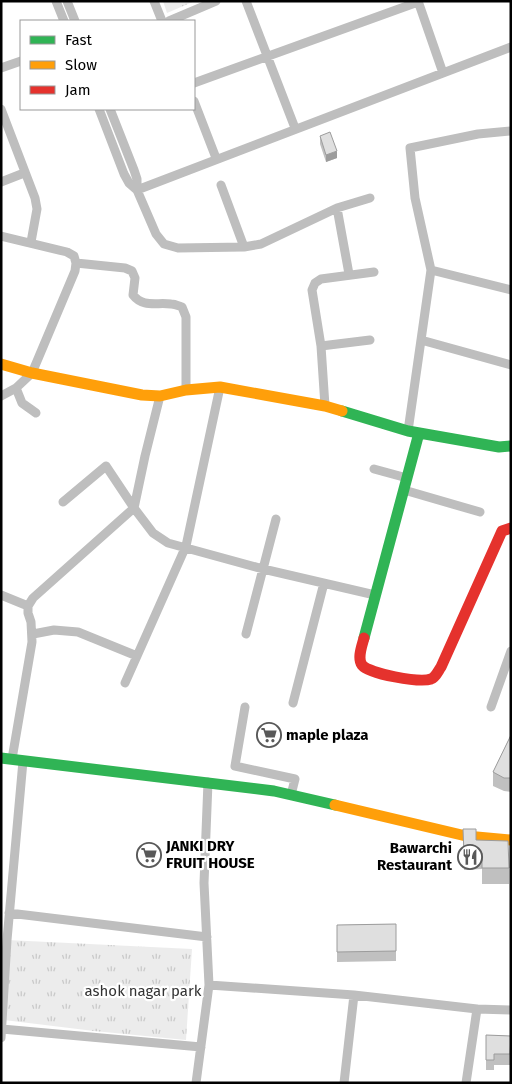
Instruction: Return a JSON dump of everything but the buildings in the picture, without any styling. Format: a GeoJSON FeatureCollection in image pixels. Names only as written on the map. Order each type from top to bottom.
{"type":"FeatureCollection","features":[{"type":"Feature","properties":{"kind":"street"},"geometry":{"type":"LineString","coordinates":[[56,1],[64,20]]}},
{"type":"Feature","properties":{"kind":"street"},"geometry":{"type":"LineString","coordinates":[[67,1],[75,20]]}},
{"type":"Feature","properties":{"kind":"street"},"geometry":{"type":"LineString","coordinates":[[154,1],[162,20]]}},
{"type":"Feature","properties":{"kind":"street"},"geometry":{"type":"LineString","coordinates":[[171,20],[216,1]]}},
{"type":"Feature","properties":{"kind":"street"},"geometry":{"type":"LineString","coordinates":[[246,1],[295,128]]}},
{"type":"Feature","properties":{"kind":"street"},"geometry":{"type":"LineString","coordinates":[[195,84],[418,1],[443,73]]}},
{"type":"Feature","properties":{"kind":"street"},"geometry":{"type":"LineString","coordinates":[[137,190],[511,46]]}},
{"type":"Feature","properties":{"kind":"street"},"geometry":{"type":"LineString","coordinates":[[1,68],[20,61]]}},
{"type":"Feature","properties":{"kind":"street"},"geometry":{"type":"LineString","coordinates":[[195,104],[216,158]]}},
{"type":"Feature","properties":{"kind":"street"},"geometry":{"type":"LineString","coordinates":[[1,109],[35,198],[37,209],[31,242]]}},
{"type":"Feature","properties":{"kind":"street"},"geometry":{"type":"LineString","coordinates":[[98,110],[124,174],[129,183],[137,190]]}},
{"type":"Feature","properties":{"kind":"street"},"geometry":{"type":"LineString","coordinates":[[110,110],[137,179],[137,190],[156,234],[164,244],[178,248],[244,247],[261,244],[337,208],[370,198]]}},
{"type":"Feature","properties":{"kind":"street"},"geometry":{"type":"LineString","coordinates":[[511,131],[478,134],[410,148],[415,198],[431,270],[420,340],[413,432],[407,478],[360,652],[362,666],[371,670],[419,680],[429,679],[435,675],[441,667],[499,536],[502,531],[511,528]]}},
{"type":"Feature","properties":{"kind":"street"},"geometry":{"type":"LineString","coordinates":[[1,182],[24,172]]}},
{"type":"Feature","properties":{"kind":"street"},"geometry":{"type":"LineString","coordinates":[[222,185],[244,247]]}},
{"type":"Feature","properties":{"kind":"street"},"geometry":{"type":"LineString","coordinates":[[337,208],[349,274]]}},
{"type":"Feature","properties":{"kind":"street"},"geometry":{"type":"LineString","coordinates":[[1,236],[66,252],[74,256],[76,262],[75,271],[32,373],[16,388],[1,396]]}},
{"type":"Feature","properties":{"kind":"street"},"geometry":{"type":"LineString","coordinates":[[76,262],[125,268],[132,272],[135,278],[133,296],[138,301],[147,304],[172,304],[182,307],[186,317],[186,390]]}},
{"type":"Feature","properties":{"kind":"street"},"geometry":{"type":"LineString","coordinates":[[431,270],[511,290]]}},
{"type":"Feature","properties":{"kind":"street"},"geometry":{"type":"LineString","coordinates":[[325,406],[321,346],[312,290],[315,283],[322,278],[374,272]]}},
{"type":"Feature","properties":{"kind":"street"},"geometry":{"type":"LineString","coordinates":[[321,346],[370,340]]}},
{"type":"Feature","properties":{"kind":"street"},"geometry":{"type":"LineString","coordinates":[[420,340],[511,365]]}},
{"type":"Feature","properties":{"kind":"street"},"geometry":{"type":"LineString","coordinates":[[1,364],[32,373],[142,395],[160,396],[186,390],[220,387],[325,406],[413,432],[500,447],[511,446]]}},
{"type":"Feature","properties":{"kind":"street"},"geometry":{"type":"LineString","coordinates":[[125,683],[186,546],[220,387]]}},
{"type":"Feature","properties":{"kind":"street"},"geometry":{"type":"LineString","coordinates":[[16,388],[22,403],[36,413]]}},
{"type":"Feature","properties":{"kind":"street"},"geometry":{"type":"LineString","coordinates":[[160,396],[134,508],[33,598],[28,606],[32,634],[12,759],[9,913],[2,1034],[201,1047]]}},
{"type":"Feature","properties":{"kind":"street"},"geometry":{"type":"LineString","coordinates":[[63,502],[106,466],[153,534],[168,543],[186,546],[263,569],[375,595]]}},
{"type":"Feature","properties":{"kind":"street"},"geometry":{"type":"LineString","coordinates":[[374,469],[407,478]]}},
{"type":"Feature","properties":{"kind":"street"},"geometry":{"type":"LineString","coordinates":[[404,490],[480,512]]}},
{"type":"Feature","properties":{"kind":"street"},"geometry":{"type":"LineString","coordinates":[[246,634],[276,519]]}},
{"type":"Feature","properties":{"kind":"street"},"geometry":{"type":"LineString","coordinates":[[293,703],[324,583]]}},
{"type":"Feature","properties":{"kind":"street"},"geometry":{"type":"LineString","coordinates":[[1,595],[28,606]]}},
{"type":"Feature","properties":{"kind":"street"},"geometry":{"type":"LineString","coordinates":[[32,634],[54,630],[78,632],[137,656]]}},
{"type":"Feature","properties":{"kind":"street"},"geometry":{"type":"LineString","coordinates":[[490,707],[511,651]]}},
{"type":"Feature","properties":{"kind":"street"},"geometry":{"type":"LineString","coordinates":[[244,708],[235,766],[295,779],[291,795]]}},
{"type":"Feature","properties":{"kind":"street"},"geometry":{"type":"LineString","coordinates":[[12,759],[274,791],[466,836],[511,840]]}},
{"type":"Feature","properties":{"kind":"street"},"geometry":{"type":"LineString","coordinates":[[196,1083],[209,985],[204,882],[208,782]]}},
{"type":"Feature","properties":{"kind":"street"},"geometry":{"type":"LineString","coordinates":[[9,913],[207,937]]}},
{"type":"Feature","properties":{"kind":"street"},"geometry":{"type":"LineString","coordinates":[[209,985],[354,995],[477,1009],[511,1010]]}},
{"type":"Feature","properties":{"kind":"street"},"geometry":{"type":"LineString","coordinates":[[344,1083],[354,995]]}},
{"type":"Feature","properties":{"kind":"street"},"geometry":{"type":"LineString","coordinates":[[466,1083],[477,1009]]}},
{"type":"Feature","properties":{"kind":"green space"},"geometry":{"type":"Polygon","coordinates":[[[163,1],[195,1],[167,13],[163,1]]]}},
{"type":"Feature","properties":{"kind":"green space","name":"ashok nagar park"},"geometry":{"type":"Polygon","coordinates":[[[7,940],[192,949],[186,1040],[4,1020],[7,940]]]}},
{"type":"Feature","properties":{"kind":"traffic: fast"},"geometry":{"type":"LineString","coordinates":[[342,411],[408,431],[499,447],[511,446]]}},
{"type":"Feature","properties":{"kind":"traffic: fast"},"geometry":{"type":"LineString","coordinates":[[364,638],[419,433]]}},
{"type":"Feature","properties":{"kind":"traffic: fast"},"geometry":{"type":"LineString","coordinates":[[1,758],[274,791],[335,805]]}},
{"type":"Feature","properties":{"kind":"traffic: slow"},"geometry":{"type":"LineString","coordinates":[[1,364],[32,373],[142,395],[160,396],[186,390],[220,387],[325,406],[342,411]]}},
{"type":"Feature","properties":{"kind":"traffic: slow"},"geometry":{"type":"LineString","coordinates":[[335,805],[466,836],[511,840]]}},
{"type":"Feature","properties":{"kind":"traffic: jam"},"geometry":{"type":"LineString","coordinates":[[364,638],[360,659],[362,665],[367,668],[374,672],[406,679],[425,680],[433,678],[441,667],[502,531],[511,528]]}},
{"type":"Feature","properties":{"kind":"place","name":"maple plaza"},"geometry":{"type":"Point","coordinates":[269,735]}},
{"type":"Feature","properties":{"kind":"place","name":"JANKI DRY FRUIT HOUSE"},"geometry":{"type":"Point","coordinates":[149,855]}},
{"type":"Feature","properties":{"kind":"place","name":"Bawarchi Restaurant"},"geometry":{"type":"Point","coordinates":[470,857]}}]}
